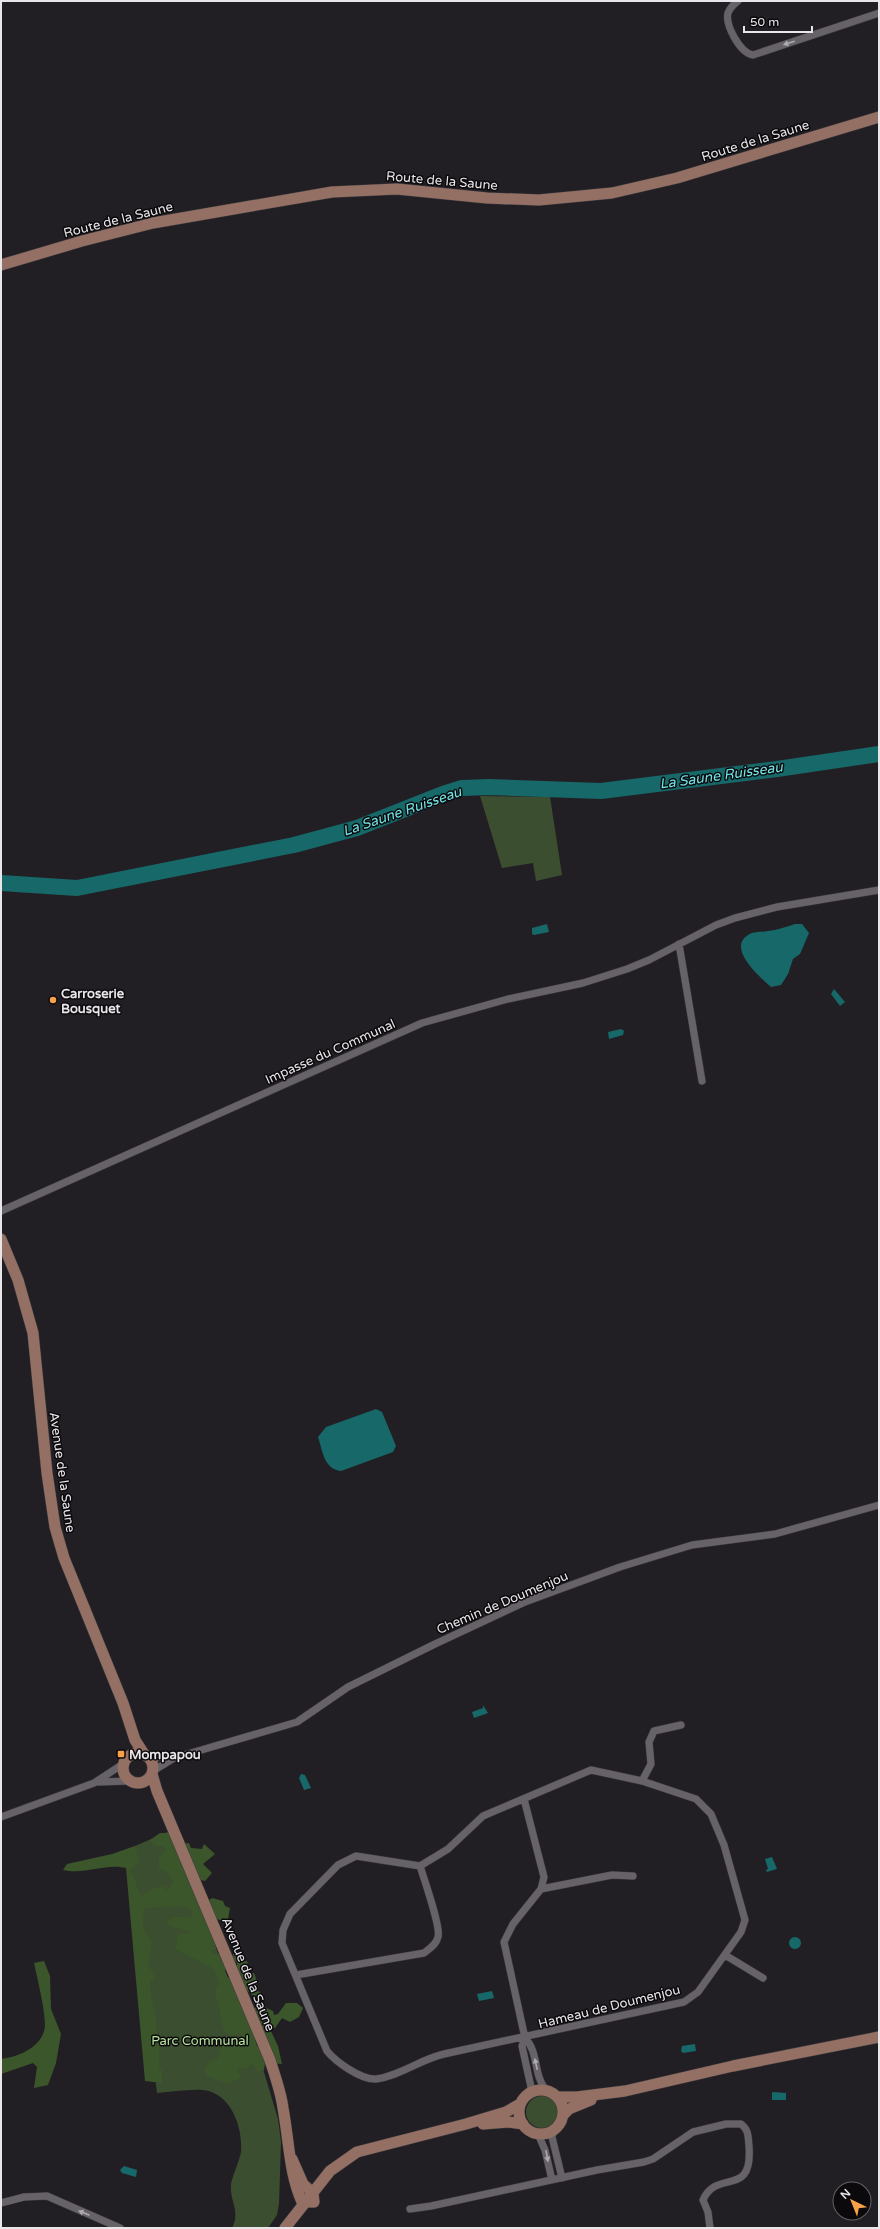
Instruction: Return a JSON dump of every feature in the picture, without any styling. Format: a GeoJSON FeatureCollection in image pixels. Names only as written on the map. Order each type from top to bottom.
{"type":"FeatureCollection","features":[{"type":"Feature","properties":{"kind":"street"},"geometry":{"type":"LineString","coordinates":[[738,1],[729,11],[728,17],[740,48],[746,54],[753,55],[879,13]]}},
{"type":"Feature","properties":{"kind":"street","name":"Route de la Saune"},"geometry":{"type":"LineString","coordinates":[[1,265],[82,241],[153,223],[332,192],[397,189],[487,198],[533,200],[612,193],[677,178],[879,117]]}},
{"type":"Feature","properties":{"kind":"street","name":"Impasse du Communal"},"geometry":{"type":"LineString","coordinates":[[1,1211],[422,1023],[508,999],[583,983],[649,960],[716,925],[735,918],[777,907],[879,890]]}},
{"type":"Feature","properties":{"kind":"street"},"geometry":{"type":"LineString","coordinates":[[679,944],[702,1081]]}},
{"type":"Feature","properties":{"kind":"street","name":"Avenue de la Saune"},"geometry":{"type":"LineString","coordinates":[[1,1240],[18,1280],[33,1333],[47,1473],[55,1527],[64,1558],[123,1703],[138,1747],[146,1756]]}},
{"type":"Feature","properties":{"kind":"street","name":"Chemin de Doumenjou"},"geometry":{"type":"LineString","coordinates":[[174,1758],[298,1722],[348,1687],[435,1644],[525,1602],[620,1567],[692,1545],[775,1534],[879,1505]]}},
{"type":"Feature","properties":{"kind":"street","name":"Avenue de la Saune"},"geometry":{"type":"LineString","coordinates":[[125,1760],[131,1745],[130,1725]]}},
{"type":"Feature","properties":{"kind":"street"},"geometry":{"type":"LineString","coordinates":[[642,1781],[650,1764],[649,1742],[654,1731],[681,1725]]}},
{"type":"Feature","properties":{"kind":"street"},"geometry":{"type":"LineString","coordinates":[[94,1783],[125,1760],[138,1753],[146,1756],[174,1758]]}},
{"type":"Feature","properties":{"kind":"street"},"geometry":{"type":"LineString","coordinates":[[146,1756],[153,1772]]}},
{"type":"Feature","properties":{"kind":"street"},"geometry":{"type":"LineString","coordinates":[[1,1818],[94,1783],[118,1780],[144,1782],[153,1772],[174,1758]]}},
{"type":"Feature","properties":{"kind":"street"},"geometry":{"type":"LineString","coordinates":[[125,1760],[123,1774],[134,1782]]}},
{"type":"Feature","properties":{"kind":"street","name":"Hameau de Doumenjou"},"geometry":{"type":"LineString","coordinates":[[591,1770],[642,1781],[696,1799],[711,1814],[724,1845],[745,1920],[741,1932],[698,1992],[684,2002],[525,2038],[442,2054],[403,2070],[375,2079],[358,2074],[334,2059],[327,2050],[282,1943],[283,1930],[290,1914],[338,1865],[356,1856],[420,1866],[448,1849],[483,1816],[504,1805],[524,1799],[591,1770]]}},
{"type":"Feature","properties":{"kind":"street","name":"Avenue de la Saune"},"geometry":{"type":"LineString","coordinates":[[153,1772],[164,1806],[270,2060],[283,2105],[292,2159],[310,2199]]}},
{"type":"Feature","properties":{"kind":"street","name":"Avenue de la Saune"},"geometry":{"type":"LineString","coordinates":[[134,1782],[164,1806]]}},
{"type":"Feature","properties":{"kind":"street"},"geometry":{"type":"LineString","coordinates":[[524,1799],[541,1860],[544,1877],[542,1889],[612,1875],[633,1876]]}},
{"type":"Feature","properties":{"kind":"street"},"geometry":{"type":"LineString","coordinates":[[296,1975],[424,1953],[435,1945],[439,1936],[438,1924],[420,1866]]}},
{"type":"Feature","properties":{"kind":"street","name":"Hameau de Doumenjou"},"geometry":{"type":"LineString","coordinates":[[529,2093],[530,2087],[522,2046],[525,2038],[504,1942],[513,1924],[542,1889]]}},
{"type":"Feature","properties":{"kind":"street"},"geometry":{"type":"LineString","coordinates":[[725,1955],[763,1978]]}},
{"type":"Feature","properties":{"kind":"street"},"geometry":{"type":"LineString","coordinates":[[558,2097],[577,2097],[609,2093],[879,2037]]}},
{"type":"Feature","properties":{"kind":"street","name":"Hameau de Doumenjou"},"geometry":{"type":"LineString","coordinates":[[525,2038],[532,2044],[540,2083],[546,2090]]}},
{"type":"Feature","properties":{"kind":"street"},"geometry":{"type":"LineString","coordinates":[[285,2228],[310,2199],[340,2169],[368,2149],[466,2124],[506,2112],[520,2104],[529,2093],[537,2090],[546,2090],[558,2097],[563,2105],[564,2114]]}},
{"type":"Feature","properties":{"kind":"street"},"geometry":{"type":"LineString","coordinates":[[520,2104],[519,2114],[523,2124],[527,2129],[538,2134],[553,2131],[569,2109],[609,2093]]}},
{"type":"Feature","properties":{"kind":"street"},"geometry":{"type":"LineString","coordinates":[[466,2124],[508,2122],[523,2124]]}},
{"type":"Feature","properties":{"kind":"street"},"geometry":{"type":"LineString","coordinates":[[410,2209],[644,2162],[653,2159],[693,2132],[726,2124],[741,2124],[748,2133],[748,2167],[738,2180],[710,2188],[706,2192],[703,2200],[708,2212],[710,2228]]}},
{"type":"Feature","properties":{"kind":"street"},"geometry":{"type":"LineString","coordinates":[[553,2131],[552,2137],[562,2178]]}},
{"type":"Feature","properties":{"kind":"street"},"geometry":{"type":"LineString","coordinates":[[538,2134],[546,2150],[552,2180]]}},
{"type":"Feature","properties":{"kind":"street"},"geometry":{"type":"LineString","coordinates":[[1,2203],[24,2197],[47,2196],[120,2228]]}},
{"type":"Feature","properties":{"kind":"street"},"geometry":{"type":"LineString","coordinates":[[294,2228],[310,2199]]}},
{"type":"Feature","properties":{"kind":"green space"},"geometry":{"type":"Polygon","coordinates":[[[480,796],[550,797],[562,875],[536,881],[533,863],[502,868],[480,796]]]}},
{"type":"Feature","properties":{"kind":"green space","name":"Parc Communal"},"geometry":{"type":"Polygon","coordinates":[[[170,1831],[261,2062],[278,2119],[281,2142],[279,2204],[277,2215],[268,2228],[232,2228],[235,2211],[231,2184],[241,2152],[241,2142],[237,2122],[228,2104],[213,2092],[203,2090],[157,2093],[129,1851],[135,1846],[170,1831]]]}},
{"type":"Feature","properties":{"kind":"green space"},"geometry":{"type":"Polygon","coordinates":[[[160,1833],[167,1833],[176,1837],[177,1844],[189,1843],[191,1848],[202,1849],[204,1844],[215,1854],[203,1864],[212,1873],[205,1881],[197,1879],[208,1901],[212,1898],[223,1901],[225,1906],[230,1908],[228,1919],[222,1921],[217,1919],[214,1934],[216,1948],[212,1951],[213,1954],[226,1957],[227,1966],[225,1971],[228,1978],[237,1972],[237,1963],[231,1957],[236,1951],[240,1953],[243,1961],[247,1961],[250,1973],[254,1973],[257,1981],[256,1990],[260,1992],[261,1995],[255,1998],[240,1984],[257,2046],[264,2049],[265,2040],[260,2022],[254,2018],[254,2009],[258,2004],[273,2011],[274,2015],[278,2014],[286,2003],[297,2003],[303,2008],[299,2017],[290,2022],[282,2018],[275,2028],[270,2029],[278,2046],[282,2064],[265,2063],[264,2070],[259,2071],[251,2063],[246,2069],[238,2068],[237,2070],[241,2078],[228,2083],[208,2077],[204,2071],[210,2061],[218,2059],[221,2046],[226,2041],[230,2043],[241,2035],[239,2033],[230,2036],[223,2029],[215,1990],[220,1982],[212,1968],[176,1949],[178,1934],[190,1933],[190,1931],[172,1927],[166,1922],[174,1917],[190,1917],[193,1913],[187,1906],[144,1908],[143,1928],[152,1942],[148,1964],[155,1978],[150,1981],[150,1988],[157,2029],[156,2035],[159,2038],[159,2067],[162,2071],[162,2083],[145,2081],[126,1868],[110,1867],[79,1871],[63,1870],[67,1864],[112,1854],[135,1846],[139,1861],[131,1870],[140,1894],[143,1896],[148,1890],[164,1886],[165,1889],[169,1890],[173,1882],[168,1873],[159,1868],[159,1858],[166,1849],[162,1846],[155,1846],[150,1840],[160,1833]]]}},
{"type":"Feature","properties":{"kind":"green space"},"geometry":{"type":"Polygon","coordinates":[[[44,1961],[50,1976],[51,2009],[61,2034],[56,2063],[48,2085],[34,2088],[37,2067],[33,2063],[1,2074],[1,2059],[15,2056],[30,2049],[41,2038],[44,2032],[45,2024],[41,1993],[34,1963],[44,1961]]]}},
{"type":"Feature","properties":{"kind":"green space"},"geometry":{"type":"Polygon","coordinates":[[[539,2096],[545,2096],[555,2103],[558,2112],[557,2118],[551,2125],[545,2128],[539,2128],[529,2121],[526,2115],[526,2109],[533,2099],[539,2096]]]}},
{"type":"Feature","properties":{"kind":"water"},"geometry":{"type":"Polygon","coordinates":[[[547,924],[549,932],[534,935],[532,934],[532,928],[547,924]]]}},
{"type":"Feature","properties":{"kind":"water"},"geometry":{"type":"Polygon","coordinates":[[[795,924],[802,924],[809,933],[800,954],[793,959],[788,974],[781,985],[771,987],[759,976],[746,960],[742,952],[741,945],[744,938],[752,933],[775,930],[795,924]]]}},
{"type":"Feature","properties":{"kind":"water"},"geometry":{"type":"Polygon","coordinates":[[[834,989],[845,1002],[840,1006],[831,994],[834,989]]]}},
{"type":"Feature","properties":{"kind":"water"},"geometry":{"type":"Polygon","coordinates":[[[621,1029],[624,1031],[623,1035],[609,1039],[608,1032],[621,1029]]]}},
{"type":"Feature","properties":{"kind":"water"},"geometry":{"type":"Polygon","coordinates":[[[376,1409],[382,1412],[396,1446],[393,1452],[341,1471],[335,1470],[325,1459],[318,1437],[326,1427],[376,1409]]]}},
{"type":"Feature","properties":{"kind":"water"},"geometry":{"type":"Polygon","coordinates":[[[483,1705],[488,1713],[474,1718],[472,1712],[483,1708],[483,1705]]]}},
{"type":"Feature","properties":{"kind":"water"},"geometry":{"type":"Polygon","coordinates":[[[301,1774],[305,1775],[311,1788],[304,1790],[299,1778],[301,1774]]]}},
{"type":"Feature","properties":{"kind":"water"},"geometry":{"type":"Polygon","coordinates":[[[772,1857],[777,1869],[767,1872],[766,1870],[768,1869],[765,1859],[772,1857]]]}},
{"type":"Feature","properties":{"kind":"water"},"geometry":{"type":"Polygon","coordinates":[[[793,1937],[797,1937],[801,1943],[797,1949],[793,1949],[789,1945],[789,1941],[793,1937]]]}},
{"type":"Feature","properties":{"kind":"water"},"geometry":{"type":"Polygon","coordinates":[[[492,1991],[494,1998],[479,2001],[477,1994],[492,1991]]]}},
{"type":"Feature","properties":{"kind":"water"},"geometry":{"type":"Polygon","coordinates":[[[695,2044],[696,2051],[683,2053],[681,2051],[682,2046],[695,2044]]]}},
{"type":"Feature","properties":{"kind":"water"},"geometry":{"type":"Polygon","coordinates":[[[772,2092],[786,2093],[786,2100],[772,2100],[772,2092]]]}},
{"type":"Feature","properties":{"kind":"water"},"geometry":{"type":"Polygon","coordinates":[[[124,2166],[137,2170],[136,2177],[122,2173],[120,2170],[124,2166]]]}},
{"type":"Feature","properties":{"kind":"waterway","name":"La Saune Ruisseau"},"geometry":{"type":"LineString","coordinates":[[1,883],[77,888],[294,845],[357,828],[462,788],[490,787],[601,791],[777,769],[879,754]]}},
{"type":"Feature","properties":{"kind":"place","name":"Carroserie Bousquet"},"geometry":{"type":"Point","coordinates":[53,1000]}},
{"type":"Feature","properties":{"kind":"place","name":"Mompapou"},"geometry":{"type":"Point","coordinates":[121,1754]}}]}
